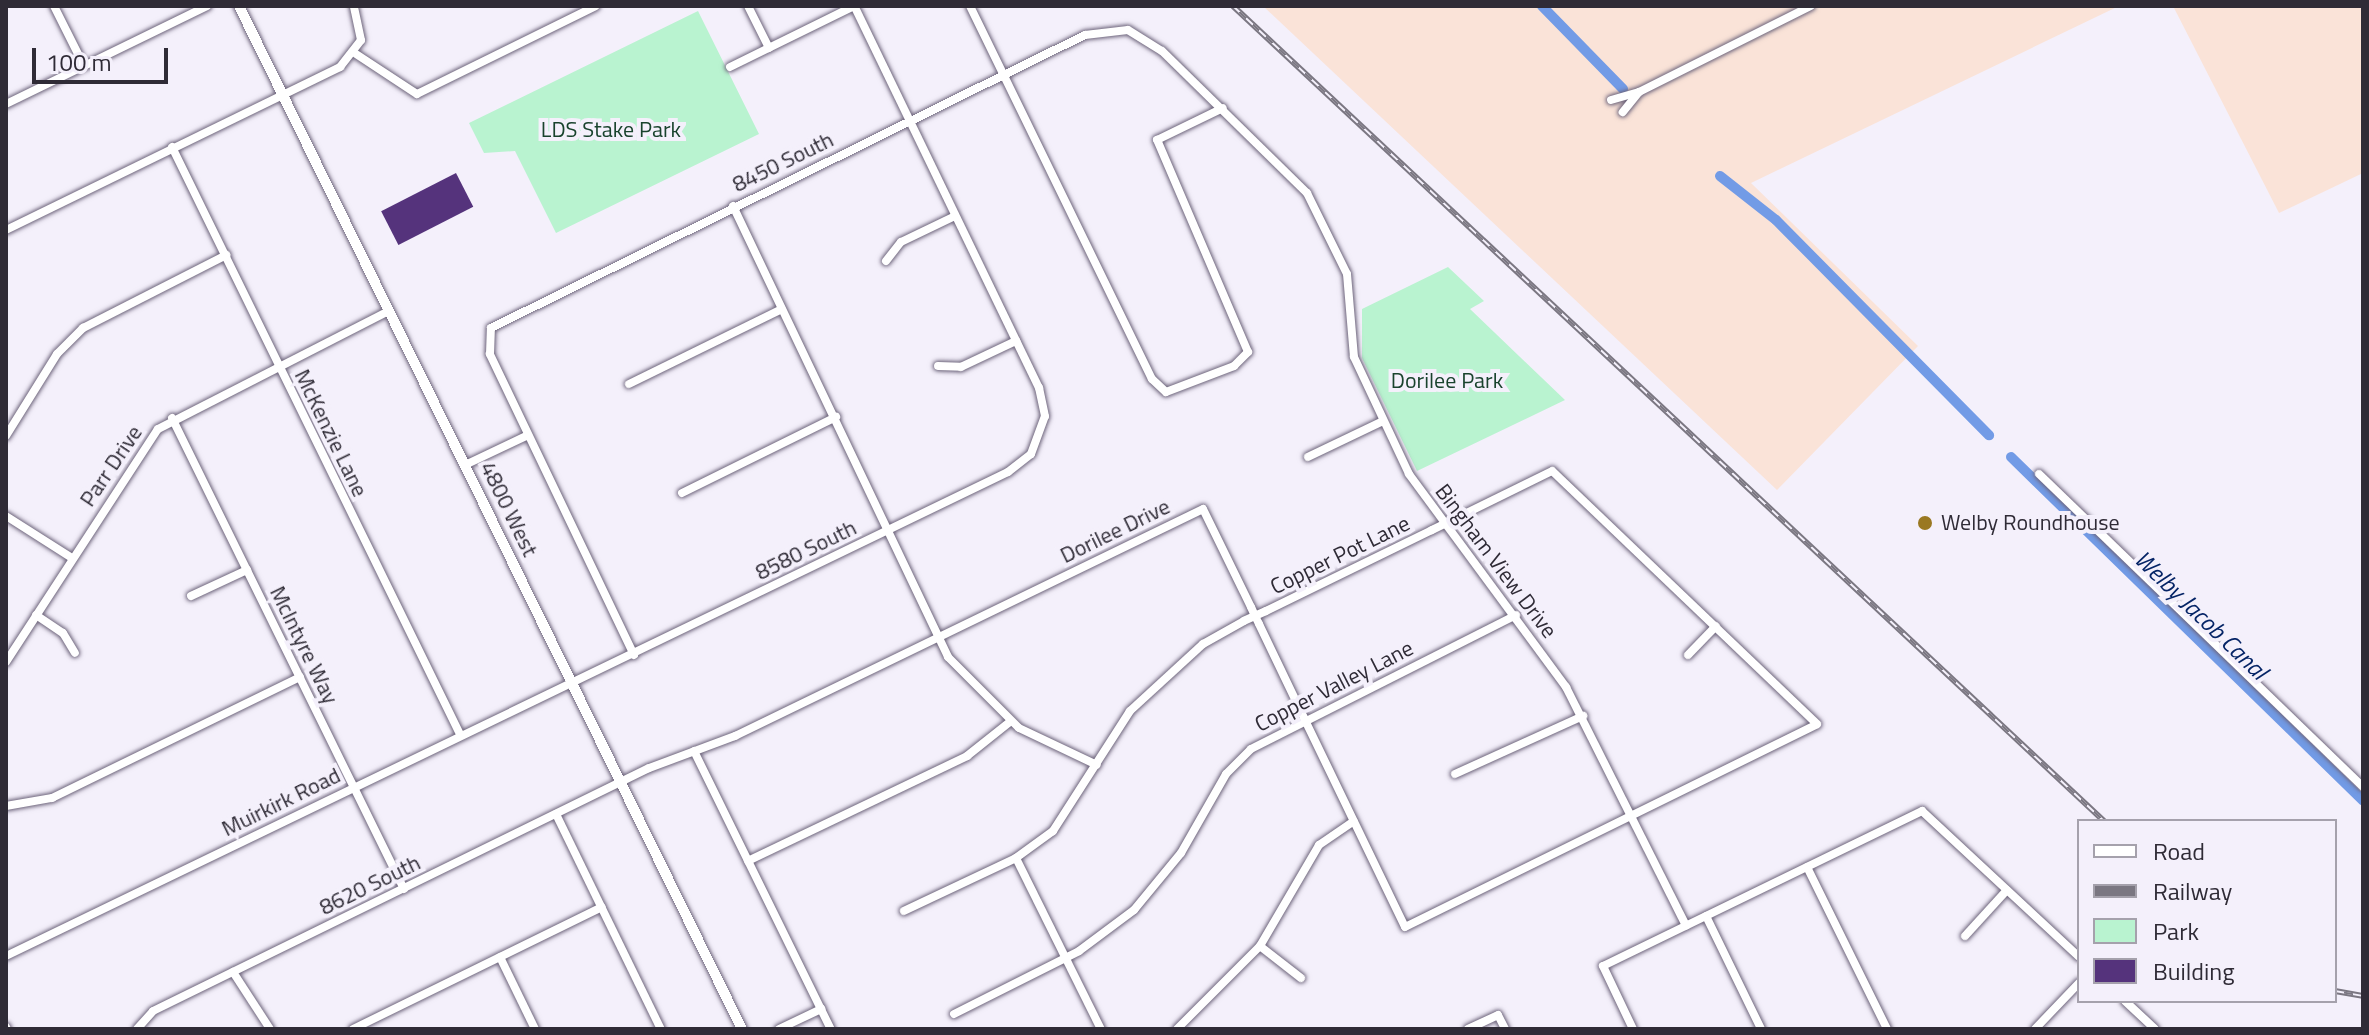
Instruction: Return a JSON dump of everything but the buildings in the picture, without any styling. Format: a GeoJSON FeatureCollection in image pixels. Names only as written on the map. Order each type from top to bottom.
{"type":"FeatureCollection","features":[{"type":"Feature","properties":{"kind":"street"},"geometry":{"type":"LineString","coordinates":[[54,6],[84,66]]}},
{"type":"Feature","properties":{"kind":"street"},"geometry":{"type":"LineString","coordinates":[[6,104],[207,6]]}},
{"type":"Feature","properties":{"kind":"street","name":"4800 West"},"geometry":{"type":"LineString","coordinates":[[239,6],[742,1029]]}},
{"type":"Feature","properties":{"kind":"street"},"geometry":{"type":"LineString","coordinates":[[6,230],[282,94],[356,54],[361,31],[354,6]]}},
{"type":"Feature","properties":{"kind":"street"},"geometry":{"type":"LineString","coordinates":[[356,54],[417,94],[596,6]]}},
{"type":"Feature","properties":{"kind":"street"},"geometry":{"type":"LineString","coordinates":[[748,6],[769,48]]}},
{"type":"Feature","properties":{"kind":"street"},"geometry":{"type":"LineString","coordinates":[[730,67],[854,6],[1016,341],[961,367],[938,366]]}},
{"type":"Feature","properties":{"kind":"street"},"geometry":{"type":"LineString","coordinates":[[970,6],[1160,389],[1182,391],[1248,352],[1157,140],[1223,108]]}},
{"type":"Feature","properties":{"kind":"street"},"geometry":{"type":"LineString","coordinates":[[1611,100],[1640,92],[1795,10],[1811,6]]}},
{"type":"Feature","properties":{"kind":"street","name":"8450 South"},"geometry":{"type":"LineString","coordinates":[[526,436],[488,334],[503,318],[1100,29]]}},
{"type":"Feature","properties":{"kind":"street","name":"Bingham View Drive"},"geometry":{"type":"LineString","coordinates":[[1100,29],[1145,37],[1289,171],[1323,219],[1351,295],[1354,357],[1383,421],[1442,525],[1516,615],[1583,716],[1686,926]]}},
{"type":"Feature","properties":{"kind":"street"},"geometry":{"type":"LineString","coordinates":[[1623,112],[1640,92]]}},
{"type":"Feature","properties":{"kind":"street","name":"McKenzie Lane"},"geometry":{"type":"LineString","coordinates":[[172,147],[460,734]]}},
{"type":"Feature","properties":{"kind":"street"},"geometry":{"type":"LineString","coordinates":[[733,206],[836,417],[885,532],[937,637],[961,674],[1011,721],[1097,765]]}},
{"type":"Feature","properties":{"kind":"street"},"geometry":{"type":"LineString","coordinates":[[886,261],[901,242],[955,216]]}},
{"type":"Feature","properties":{"kind":"street"},"geometry":{"type":"LineString","coordinates":[[6,436],[57,354],[83,328],[226,255]]}},
{"type":"Feature","properties":{"kind":"street"},"geometry":{"type":"LineString","coordinates":[[629,384],[782,309]]}},
{"type":"Feature","properties":{"kind":"street","name":"Parr Drive"},"geometry":{"type":"LineString","coordinates":[[6,662],[148,439],[172,418],[389,311]]}},
{"type":"Feature","properties":{"kind":"street","name":"8580 South"},"geometry":{"type":"LineString","coordinates":[[571,680],[634,655],[1008,472],[1042,434],[1043,400],[1016,341]]}},
{"type":"Feature","properties":{"kind":"street"},"geometry":{"type":"LineString","coordinates":[[682,493],[836,417]]}},
{"type":"Feature","properties":{"kind":"street","name":"McIntyre Way"},"geometry":{"type":"LineString","coordinates":[[172,418],[404,889]]}},
{"type":"Feature","properties":{"kind":"street"},"geometry":{"type":"LineString","coordinates":[[1308,457],[1383,421]]}},
{"type":"Feature","properties":{"kind":"street"},"geometry":{"type":"LineString","coordinates":[[465,465],[526,436],[634,655]]}},
{"type":"Feature","properties":{"kind":"street","name":"Copper Pot Lane"},"geometry":{"type":"LineString","coordinates":[[904,911],[1016,858],[1064,819],[1097,765],[1162,676],[1255,616],[1552,471],[1817,724],[1633,817]]}},
{"type":"Feature","properties":{"kind":"street"},"geometry":{"type":"LineString","coordinates":[[2039,474],[2363,787]]}},
{"type":"Feature","properties":{"kind":"street","name":"Dorilee Drive"},"geometry":{"type":"LineString","coordinates":[[621,782],[694,751],[1203,509],[1405,927],[1633,817]]}},
{"type":"Feature","properties":{"kind":"street"},"geometry":{"type":"LineString","coordinates":[[6,516],[72,558]]}},
{"type":"Feature","properties":{"kind":"street"},"geometry":{"type":"LineString","coordinates":[[191,596],[247,570]]}},
{"type":"Feature","properties":{"kind":"street"},"geometry":{"type":"LineString","coordinates":[[36,615],[63,633],[75,653]]}},
{"type":"Feature","properties":{"kind":"street","name":"Copper Valley Lane"},"geometry":{"type":"LineString","coordinates":[[954,1014],[1067,958],[1107,933],[1159,883],[1226,774],[1251,749],[1304,718],[1516,615]]}},
{"type":"Feature","properties":{"kind":"street"},"geometry":{"type":"LineString","coordinates":[[1688,655],[1716,626]]}},
{"type":"Feature","properties":{"kind":"street"},"geometry":{"type":"LineString","coordinates":[[6,806],[52,798],[300,677]]}},
{"type":"Feature","properties":{"kind":"street","name":"Muirkirk Road"},"geometry":{"type":"LineString","coordinates":[[6,956],[571,680]]}},
{"type":"Feature","properties":{"kind":"street"},"geometry":{"type":"LineString","coordinates":[[1455,774],[1583,716]]}},
{"type":"Feature","properties":{"kind":"street"},"geometry":{"type":"LineString","coordinates":[[748,861],[967,756],[1011,721]]}},
{"type":"Feature","properties":{"kind":"street"},"geometry":{"type":"LineString","coordinates":[[694,751],[831,1029]]}},
{"type":"Feature","properties":{"kind":"street","name":"8620 South"},"geometry":{"type":"LineString","coordinates":[[136,1026],[233,972],[621,782]]}},
{"type":"Feature","properties":{"kind":"street"},"geometry":{"type":"LineString","coordinates":[[1633,1029],[1603,966],[1922,811],[2077,955]]}},
{"type":"Feature","properties":{"kind":"street"},"geometry":{"type":"LineString","coordinates":[[556,814],[661,1029]]}},
{"type":"Feature","properties":{"kind":"street"},"geometry":{"type":"LineString","coordinates":[[1177,1029],[1260,946],[1319,845],[1354,821]]}},
{"type":"Feature","properties":{"kind":"street"},"geometry":{"type":"LineString","coordinates":[[1016,858],[1101,1029]]}},
{"type":"Feature","properties":{"kind":"street"},"geometry":{"type":"LineString","coordinates":[[1807,867],[1887,1029]]}},
{"type":"Feature","properties":{"kind":"street"},"geometry":{"type":"LineString","coordinates":[[1965,936],[2007,890]]}},
{"type":"Feature","properties":{"kind":"street"},"geometry":{"type":"LineString","coordinates":[[353,1029],[602,907]]}},
{"type":"Feature","properties":{"kind":"street"},"geometry":{"type":"LineString","coordinates":[[1706,916],[1761,1029]]}},
{"type":"Feature","properties":{"kind":"street"},"geometry":{"type":"LineString","coordinates":[[1260,946],[1301,978]]}},
{"type":"Feature","properties":{"kind":"street"},"geometry":{"type":"LineString","coordinates":[[500,957],[535,1029]]}},
{"type":"Feature","properties":{"kind":"street"},"geometry":{"type":"LineString","coordinates":[[233,972],[270,1029]]}},
{"type":"Feature","properties":{"kind":"street"},"geometry":{"type":"LineString","coordinates":[[2035,1029],[2077,985]]}},
{"type":"Feature","properties":{"kind":"street"},"geometry":{"type":"LineString","coordinates":[[2127,1003],[2155,1029]]}},
{"type":"Feature","properties":{"kind":"street"},"geometry":{"type":"LineString","coordinates":[[779,1029],[821,1009]]}},
{"type":"Feature","properties":{"kind":"street"},"geometry":{"type":"LineString","coordinates":[[1468,1029],[1498,1015],[1505,1029]]}},
{"type":"Feature","properties":{"kind":"shaded area"},"geometry":{"type":"Polygon","coordinates":[[[1263,6],[2119,6],[1751,183],[1918,346],[1777,490],[1263,6]]]}},
{"type":"Feature","properties":{"kind":"shaded area"},"geometry":{"type":"Polygon","coordinates":[[[2173,6],[2363,6],[2363,173],[2279,213],[2173,6]]]}},
{"type":"Feature","properties":{"kind":"green space","name":"LDS Stake Park"},"geometry":{"type":"Polygon","coordinates":[[[698,11],[759,134],[556,233],[515,151],[484,153],[469,123],[698,11]]]}},
{"type":"Feature","properties":{"kind":"green space","name":"Dorilee Park"},"geometry":{"type":"Polygon","coordinates":[[[1448,267],[1484,301],[1470,309],[1565,400],[1417,471],[1362,358],[1362,309],[1448,267]]]}},
{"type":"Feature","properties":{"kind":"waterway","name":"Welby Jacob Canal"},"geometry":{"type":"LineString","coordinates":[[1542,6],[1623,89]]}},
{"type":"Feature","properties":{"kind":"waterway","name":"Welby Jacob Canal"},"geometry":{"type":"LineString","coordinates":[[1720,176],[1776,220],[1989,435]]}},
{"type":"Feature","properties":{"kind":"waterway","name":"Welby Jacob Canal"},"geometry":{"type":"LineString","coordinates":[[2011,457],[2363,801]]}},
{"type":"Feature","properties":{"kind":"railway"},"geometry":{"type":"LineString","coordinates":[[1233,6],[2102,819]]}},
{"type":"Feature","properties":{"kind":"railway"},"geometry":{"type":"LineString","coordinates":[[2337,991],[2363,996]]}},
{"type":"Feature","properties":{"kind":"place","name":"Welby Roundhouse"},"geometry":{"type":"Point","coordinates":[1925,523]}}]}
